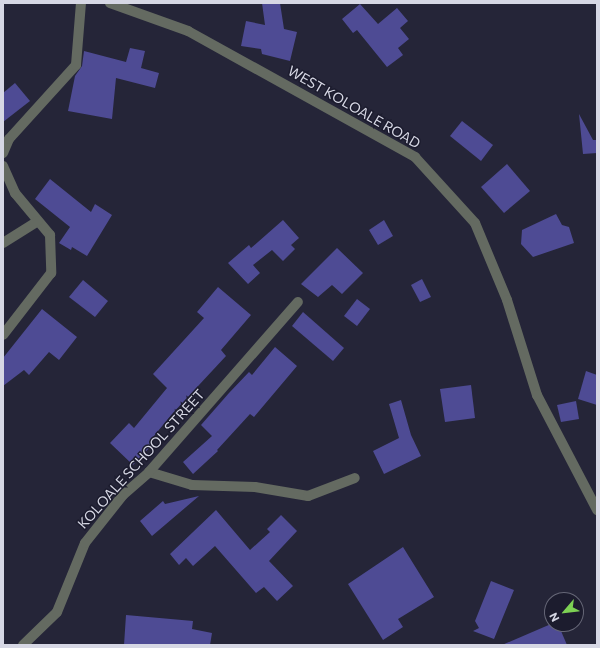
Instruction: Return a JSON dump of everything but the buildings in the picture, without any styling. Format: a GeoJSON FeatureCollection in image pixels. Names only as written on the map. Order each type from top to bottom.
{"type":"FeatureCollection","features":[{"type":"Feature","properties":{"kind":"street"},"geometry":{"type":"LineString","coordinates":[[3,153],[9,140],[76,65],[81,3]]}},
{"type":"Feature","properties":{"kind":"street","name":"WEST KOLOALE ROAD"},"geometry":{"type":"LineString","coordinates":[[110,3],[188,32],[415,157],[475,223],[507,300],[537,395],[597,510]]}},
{"type":"Feature","properties":{"kind":"street"},"geometry":{"type":"LineString","coordinates":[[3,166],[15,193],[50,235],[51,273],[3,335]]}},
{"type":"Feature","properties":{"kind":"street"},"geometry":{"type":"LineString","coordinates":[[3,243],[38,221]]}},
{"type":"Feature","properties":{"kind":"street","name":"KOLOALE SCHOOL STREET"},"geometry":{"type":"LineString","coordinates":[[23,645],[57,612],[85,543],[124,495],[149,472],[298,302]]}},
{"type":"Feature","properties":{"kind":"street"},"geometry":{"type":"LineString","coordinates":[[149,472],[192,485],[255,487],[308,496],[355,478]]}}]}
